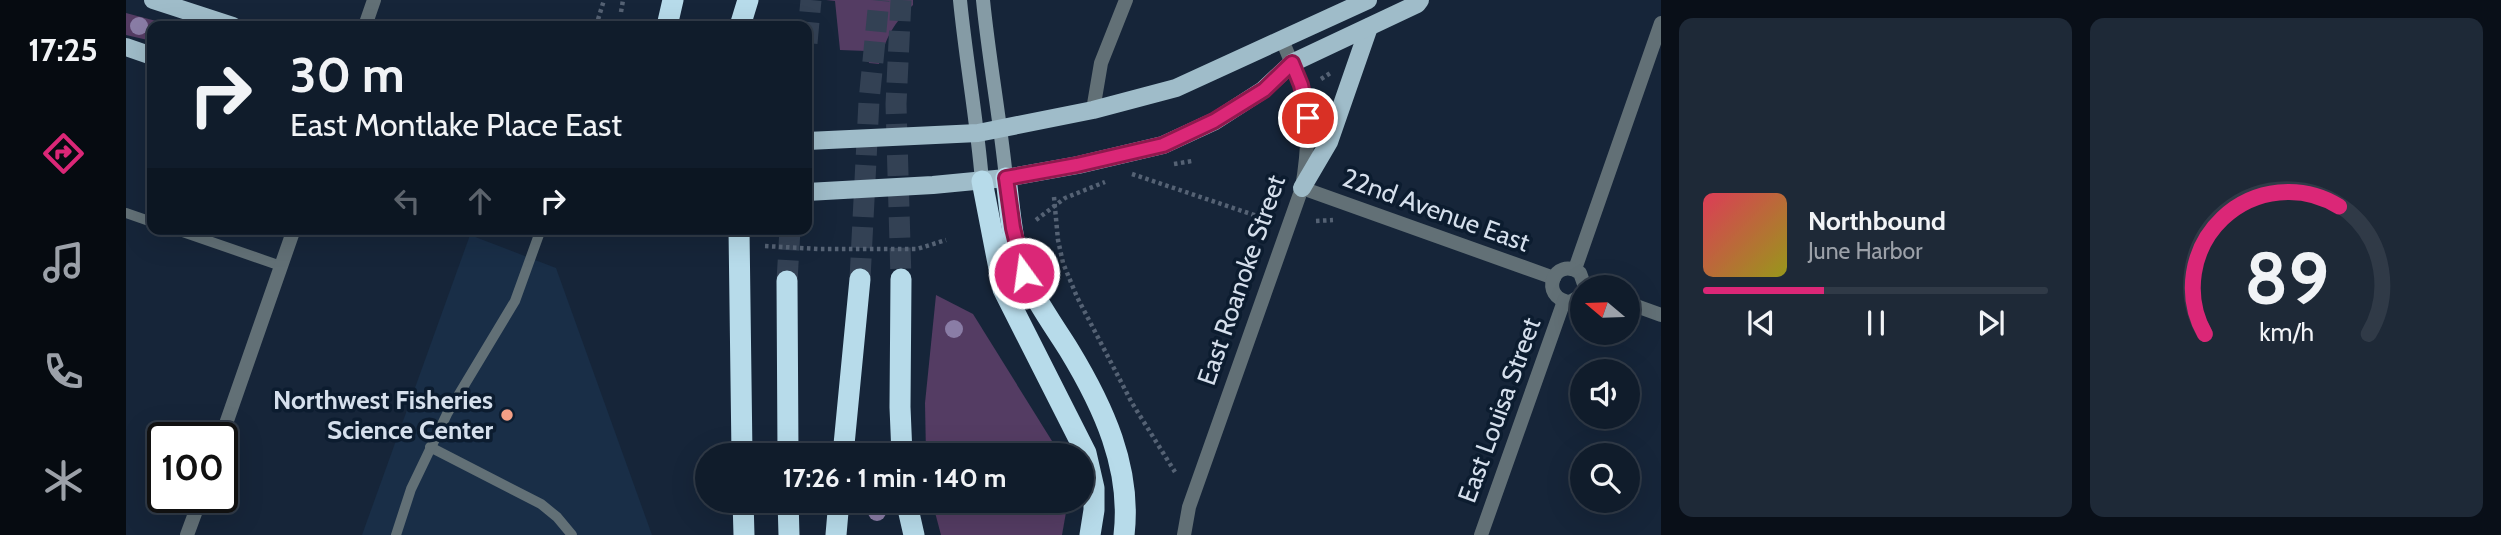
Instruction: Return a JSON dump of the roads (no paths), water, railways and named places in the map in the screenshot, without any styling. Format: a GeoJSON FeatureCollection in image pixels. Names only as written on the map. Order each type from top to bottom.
{"type":"FeatureCollection","features":[{"type":"Feature","properties":{"kind":"highway"},"geometry":{"type":"LineString","coordinates":[[668,21],[673,0]]}},
{"type":"Feature","properties":{"kind":"highway"},"geometry":{"type":"LineString","coordinates":[[742,21],[748,0]]}},
{"type":"Feature","properties":{"kind":"highway"},"geometry":{"type":"LineString","coordinates":[[1006,178],[1013,228],[1024,273],[1032,292],[1070,352],[1101,410],[1118,454],[1125,485],[1124,535]]}},
{"type":"Feature","properties":{"kind":"highway"},"geometry":{"type":"LineString","coordinates":[[982,181],[1003,289],[1086,453],[1094,488],[1090,535]]}},
{"type":"Feature","properties":{"kind":"highway"},"geometry":{"type":"LineString","coordinates":[[739,235],[740,443]]}},
{"type":"Feature","properties":{"kind":"highway"},"geometry":{"type":"LineString","coordinates":[[844,443],[860,279]]}},
{"type":"Feature","properties":{"kind":"highway"},"geometry":{"type":"LineString","coordinates":[[901,279],[902,443]]}},
{"type":"Feature","properties":{"kind":"highway"},"geometry":{"type":"LineString","coordinates":[[787,281],[788,443]]}},
{"type":"Feature","properties":{"kind":"highway"},"geometry":{"type":"LineString","coordinates":[[743,513],[744,535]]}},
{"type":"Feature","properties":{"kind":"highway"},"geometry":{"type":"LineString","coordinates":[[788,513],[789,535]]}},
{"type":"Feature","properties":{"kind":"highway"},"geometry":{"type":"LineString","coordinates":[[836,535],[838,513]]}},
{"type":"Feature","properties":{"kind":"highway"},"geometry":{"type":"LineString","coordinates":[[909,513],[914,535]]}},
{"type":"Feature","properties":{"kind":"main road"},"geometry":{"type":"LineString","coordinates":[[152,0],[218,21]]}},
{"type":"Feature","properties":{"kind":"main road"},"geometry":{"type":"LineString","coordinates":[[961,0],[982,181]]}},
{"type":"Feature","properties":{"kind":"main road"},"geometry":{"type":"LineString","coordinates":[[983,0],[1006,178]]}},
{"type":"Feature","properties":{"kind":"main road"},"geometry":{"type":"LineString","coordinates":[[812,141],[978,133],[1093,110],[1176,88],[1366,0]]}},
{"type":"Feature","properties":{"kind":"main road"},"geometry":{"type":"LineString","coordinates":[[812,192],[1006,178],[1163,145],[1214,121],[1264,90],[1292,63],[1417,4],[1420,0]]}},
{"type":"Feature","properties":{"kind":"main road"},"geometry":{"type":"LineString","coordinates":[[1302,188],[1329,142],[1369,27]]}},
{"type":"Feature","properties":{"kind":"main road"},"geometry":{"type":"LineString","coordinates":[[126,47],[147,54]]}},
{"type":"Feature","properties":{"kind":"street"},"geometry":{"type":"LineString","coordinates":[[367,21],[374,0]]}},
{"type":"Feature","properties":{"kind":"street"},"geometry":{"type":"LineString","coordinates":[[1093,110],[1101,63],[1126,0]]}},
{"type":"Feature","properties":{"kind":"street"},"geometry":{"type":"LineString","coordinates":[[1575,270],[1661,23]]}},
{"type":"Feature","properties":{"kind":"street","name":"East Roanoke Street"},"geometry":{"type":"LineString","coordinates":[[1184,535],[1185,518],[1302,188],[1308,152],[1308,118],[1301,85],[1282,40]]}},
{"type":"Feature","properties":{"kind":"street","name":"22nd Avenue East"},"geometry":{"type":"LineString","coordinates":[[1302,188],[1553,278]]}},
{"type":"Feature","properties":{"kind":"street"},"geometry":{"type":"LineString","coordinates":[[227,422],[292,235]]}},
{"type":"Feature","properties":{"kind":"street"},"geometry":{"type":"LineString","coordinates":[[1570,300],[1564,301],[1553,291],[1553,278],[1559,271],[1570,268],[1581,275]]}},
{"type":"Feature","properties":{"kind":"street","name":"East Louisa Street"},"geometry":{"type":"LineString","coordinates":[[1481,535],[1564,301]]}},
{"type":"Feature","properties":{"kind":"street"},"geometry":{"type":"LineString","coordinates":[[1640,307],[1661,315]]}},
{"type":"Feature","properties":{"kind":"street"},"geometry":{"type":"LineString","coordinates":[[187,535],[195,513]]}},
{"type":"Feature","properties":{"kind":"lane"},"geometry":{"type":"LineString","coordinates":[[174,0],[197,14]]}},
{"type":"Feature","properties":{"kind":"lane"},"geometry":{"type":"LineString","coordinates":[[127,215],[147,221]]}},
{"type":"Feature","properties":{"kind":"lane"},"geometry":{"type":"LineString","coordinates":[[191,235],[281,266]]}},
{"type":"Feature","properties":{"kind":"lane"},"geometry":{"type":"LineString","coordinates":[[396,535],[411,489],[430,447],[515,301],[539,235]]}},
{"type":"Feature","properties":{"kind":"lane"},"geometry":{"type":"LineString","coordinates":[[430,447],[541,504],[557,517],[572,535]]}},
{"type":"Feature","properties":{"kind":"lane"},"geometry":{"type":"LineString","coordinates":[[733,535],[734,513]]}},
{"type":"Feature","properties":{"kind":"tunnel"},"geometry":{"type":"LineString","coordinates":[[809,21],[811,0]]}},
{"type":"Feature","properties":{"kind":"tunnel"},"geometry":{"type":"LineString","coordinates":[[860,279],[869,101],[879,0]]}},
{"type":"Feature","properties":{"kind":"tunnel"},"geometry":{"type":"LineString","coordinates":[[901,0],[896,104],[901,279]]}},
{"type":"Feature","properties":{"kind":"tunnel"},"geometry":{"type":"LineString","coordinates":[[787,281],[790,235]]}},
{"type":"Feature","properties":{"kind":"place","name":"Northwest Fisheries Science Center"},"geometry":{"type":"Point","coordinates":[507,415]}}]}
